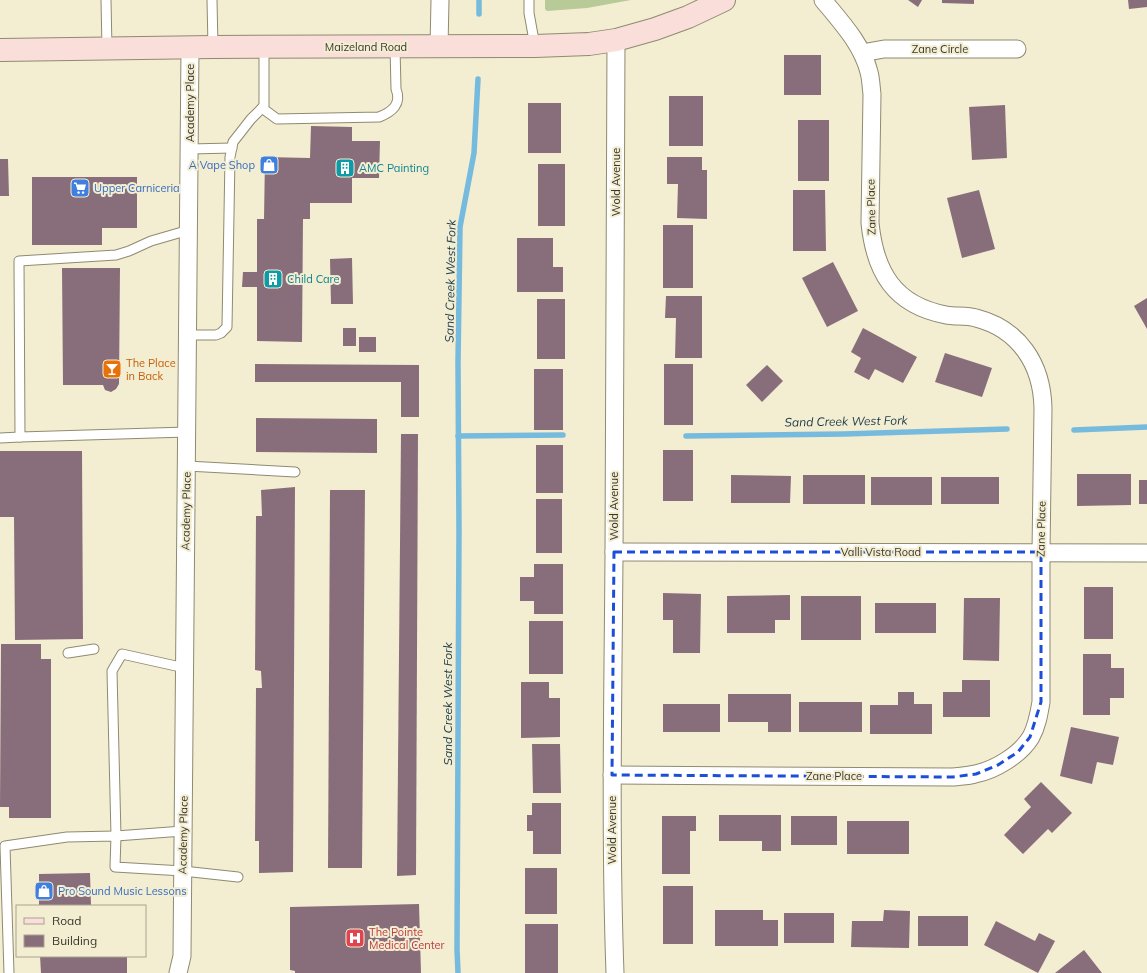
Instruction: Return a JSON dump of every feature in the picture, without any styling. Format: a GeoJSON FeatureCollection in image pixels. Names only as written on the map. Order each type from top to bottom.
{"type":"FeatureCollection","features":[{"type":"Feature","properties":{"kind":"main road","name":"Maizeland Road"},"geometry":{"type":"LineString","coordinates":[[0,50],[440,47],[590,44],[616,40],[655,29],[688,17],[724,0]]}},
{"type":"Feature","properties":{"kind":"street"},"geometry":{"type":"LineString","coordinates":[[440,0],[440,47]]}},
{"type":"Feature","properties":{"kind":"street","name":"Zane Place"},"geometry":{"type":"LineString","coordinates":[[612,775],[953,777],[976,774],[998,766],[1018,752],[1030,738],[1038,721],[1041,702],[1043,408],[1041,386],[1034,365],[1024,349],[1010,334],[994,324],[974,317],[946,315],[925,310],[907,300],[890,285],[879,264],[872,242],[870,223],[872,94],[870,73],[862,53],[852,35],[823,0]]}},
{"type":"Feature","properties":{"kind":"street","name":"Wold Avenue"},"geometry":{"type":"LineString","coordinates":[[615,973],[612,897],[612,775],[616,40]]}},
{"type":"Feature","properties":{"kind":"street","name":"Academy Place"},"geometry":{"type":"LineString","coordinates":[[180,972],[182,956],[183,872],[190,48]]}},
{"type":"Feature","properties":{"kind":"street","name":"Zane Circle"},"geometry":{"type":"LineString","coordinates":[[862,53],[884,49],[1017,49]]}},
{"type":"Feature","properties":{"kind":"street","name":"Valli Vista Road"},"geometry":{"type":"LineString","coordinates":[[614,552],[1147,553]]}},
{"type":"Feature","properties":{"kind":"lane"},"geometry":{"type":"LineString","coordinates":[[106,0],[107,49]]}},
{"type":"Feature","properties":{"kind":"lane"},"geometry":{"type":"LineString","coordinates":[[212,0],[213,48]]}},
{"type":"Feature","properties":{"kind":"lane"},"geometry":{"type":"LineString","coordinates":[[529,0],[535,46]]}},
{"type":"Feature","properties":{"kind":"lane"},"geometry":{"type":"LineString","coordinates":[[188,335],[216,335],[221,333],[227,327],[230,157],[233,142],[251,119],[264,106],[264,47]]}},
{"type":"Feature","properties":{"kind":"lane"},"geometry":{"type":"LineString","coordinates":[[262,108],[278,119],[379,117],[388,114],[395,107],[398,95],[396,89],[395,47]]}},
{"type":"Feature","properties":{"kind":"lane"},"geometry":{"type":"LineString","coordinates":[[190,149],[232,148]]}},
{"type":"Feature","properties":{"kind":"lane"},"geometry":{"type":"LineString","coordinates":[[20,437],[19,261],[116,255],[151,241],[189,230]]}},
{"type":"Feature","properties":{"kind":"lane"},"geometry":{"type":"LineString","coordinates":[[0,438],[187,432]]}},
{"type":"Feature","properties":{"kind":"lane"},"geometry":{"type":"LineString","coordinates":[[187,466],[295,472]]}},
{"type":"Feature","properties":{"kind":"lane"},"geometry":{"type":"LineString","coordinates":[[68,653],[94,649]]}},
{"type":"Feature","properties":{"kind":"lane"},"geometry":{"type":"LineString","coordinates":[[185,668],[122,654],[112,672],[116,836],[115,867],[238,877]]}},
{"type":"Feature","properties":{"kind":"lane"},"geometry":{"type":"LineString","coordinates":[[9,973],[2,845],[67,837],[116,836],[183,831]]}},
{"type":"Feature","properties":{"kind":"highlighted area"},"geometry":{"type":"Polygon","coordinates":[[[614,552],[1041,552],[1041,702],[1030,737],[1018,752],[998,765],[976,774],[953,777],[612,775],[614,552]]]}},
{"type":"Feature","properties":{"kind":"green space"},"geometry":{"type":"Polygon","coordinates":[[[545,0],[631,0],[587,8],[547,11],[545,9],[545,0]]]}},
{"type":"Feature","properties":{"kind":"building"},"geometry":{"type":"Polygon","coordinates":[[[908,0],[922,0],[918,7],[908,0]]]}},
{"type":"Feature","properties":{"kind":"building"},"geometry":{"type":"Polygon","coordinates":[[[942,0],[974,0],[974,4],[942,3],[942,0]]]}},
{"type":"Feature","properties":{"kind":"building"},"geometry":{"type":"Polygon","coordinates":[[[1128,0],[1147,0],[1147,7],[1129,9],[1128,0]]]}},
{"type":"Feature","properties":{"kind":"building"},"geometry":{"type":"Polygon","coordinates":[[[784,55],[821,55],[821,95],[784,95],[784,55]]]}},
{"type":"Feature","properties":{"kind":"building"},"geometry":{"type":"Polygon","coordinates":[[[669,96],[703,96],[703,146],[669,146],[669,96]]]}},
{"type":"Feature","properties":{"kind":"building"},"geometry":{"type":"Polygon","coordinates":[[[528,103],[561,103],[561,153],[528,153],[528,103]]]}},
{"type":"Feature","properties":{"kind":"building"},"geometry":{"type":"Polygon","coordinates":[[[1005,105],[1007,158],[972,160],[969,107],[1005,105]]]}},
{"type":"Feature","properties":{"kind":"building"},"geometry":{"type":"Polygon","coordinates":[[[798,120],[829,120],[829,181],[798,181],[798,120]]]}},
{"type":"Feature","properties":{"kind":"building"},"geometry":{"type":"Polygon","coordinates":[[[311,126],[352,127],[352,141],[380,141],[379,178],[352,178],[352,203],[310,203],[310,219],[303,219],[302,342],[257,341],[257,287],[242,287],[243,272],[257,272],[257,219],[264,219],[265,157],[310,158],[311,126]]]}},
{"type":"Feature","properties":{"kind":"building"},"geometry":{"type":"Polygon","coordinates":[[[667,157],[702,157],[702,170],[707,170],[707,219],[677,218],[678,184],[667,184],[667,157]]]}},
{"type":"Feature","properties":{"kind":"building"},"geometry":{"type":"Polygon","coordinates":[[[0,159],[8,159],[9,196],[0,196],[0,159]]]}},
{"type":"Feature","properties":{"kind":"building"},"geometry":{"type":"Polygon","coordinates":[[[538,164],[565,164],[565,226],[538,226],[538,164]]]}},
{"type":"Feature","properties":{"kind":"building"},"geometry":{"type":"Polygon","coordinates":[[[32,177],[137,177],[137,228],[102,228],[102,245],[32,245],[32,177]]]}},
{"type":"Feature","properties":{"kind":"building"},"geometry":{"type":"Polygon","coordinates":[[[793,190],[825,190],[826,251],[793,251],[793,190]]]}},
{"type":"Feature","properties":{"kind":"building"},"geometry":{"type":"Polygon","coordinates":[[[979,190],[995,249],[962,258],[947,198],[979,190]]]}},
{"type":"Feature","properties":{"kind":"building"},"geometry":{"type":"Polygon","coordinates":[[[663,225],[693,225],[693,288],[663,288],[663,225]]]}},
{"type":"Feature","properties":{"kind":"building"},"geometry":{"type":"Polygon","coordinates":[[[517,238],[553,238],[553,267],[563,267],[563,292],[517,292],[517,238]]]}},
{"type":"Feature","properties":{"kind":"building"},"geometry":{"type":"Polygon","coordinates":[[[352,258],[353,304],[331,304],[330,259],[352,258]]]}},
{"type":"Feature","properties":{"kind":"building"},"geometry":{"type":"Polygon","coordinates":[[[833,262],[858,311],[827,327],[802,278],[833,262]]]}},
{"type":"Feature","properties":{"kind":"building"},"geometry":{"type":"Polygon","coordinates":[[[62,268],[120,268],[119,384],[116,389],[111,392],[105,390],[103,385],[63,385],[62,268]]]}},
{"type":"Feature","properties":{"kind":"building"},"geometry":{"type":"Polygon","coordinates":[[[666,296],[702,296],[702,358],[675,358],[676,318],[665,318],[666,296]]]}},
{"type":"Feature","properties":{"kind":"building"},"geometry":{"type":"Polygon","coordinates":[[[1147,298],[1147,329],[1134,306],[1147,298]]]}},
{"type":"Feature","properties":{"kind":"building"},"geometry":{"type":"Polygon","coordinates":[[[537,299],[565,299],[565,359],[537,359],[537,299]]]}},
{"type":"Feature","properties":{"kind":"building"},"geometry":{"type":"Polygon","coordinates":[[[343,328],[356,328],[356,346],[343,346],[343,328]]]}},
{"type":"Feature","properties":{"kind":"building"},"geometry":{"type":"Polygon","coordinates":[[[863,328],[917,357],[903,383],[875,369],[869,380],[854,372],[861,358],[851,352],[863,328]]]}},
{"type":"Feature","properties":{"kind":"building"},"geometry":{"type":"Polygon","coordinates":[[[359,337],[376,337],[376,352],[359,352],[359,337]]]}},
{"type":"Feature","properties":{"kind":"building"},"geometry":{"type":"Polygon","coordinates":[[[945,353],[992,368],[982,397],[935,382],[945,353]]]}},
{"type":"Feature","properties":{"kind":"building"},"geometry":{"type":"Polygon","coordinates":[[[255,364],[419,365],[419,417],[401,417],[401,382],[255,382],[255,364]]]}},
{"type":"Feature","properties":{"kind":"building"},"geometry":{"type":"Polygon","coordinates":[[[664,364],[693,364],[693,425],[664,425],[664,364]]]}},
{"type":"Feature","properties":{"kind":"building"},"geometry":{"type":"Polygon","coordinates":[[[767,365],[783,381],[762,402],[746,385],[767,365]]]}},
{"type":"Feature","properties":{"kind":"building"},"geometry":{"type":"Polygon","coordinates":[[[534,369],[563,369],[563,430],[534,430],[534,369]]]}},
{"type":"Feature","properties":{"kind":"building"},"geometry":{"type":"Polygon","coordinates":[[[256,418],[377,419],[377,453],[256,452],[256,418]]]}},
{"type":"Feature","properties":{"kind":"building"},"geometry":{"type":"Polygon","coordinates":[[[401,434],[418,434],[416,875],[397,876],[401,434]]]}},
{"type":"Feature","properties":{"kind":"building"},"geometry":{"type":"Polygon","coordinates":[[[536,445],[563,445],[563,493],[536,493],[536,445]]]}},
{"type":"Feature","properties":{"kind":"building"},"geometry":{"type":"Polygon","coordinates":[[[663,450],[693,450],[693,501],[663,501],[663,450]]]}},
{"type":"Feature","properties":{"kind":"building"},"geometry":{"type":"Polygon","coordinates":[[[0,451],[82,451],[83,639],[15,640],[14,517],[0,517],[0,451]]]}},
{"type":"Feature","properties":{"kind":"building"},"geometry":{"type":"Polygon","coordinates":[[[1077,474],[1131,474],[1131,505],[1077,506],[1077,474]]]}},
{"type":"Feature","properties":{"kind":"building"},"geometry":{"type":"Polygon","coordinates":[[[731,475],[791,476],[790,503],[731,503],[731,475]]]}},
{"type":"Feature","properties":{"kind":"building"},"geometry":{"type":"Polygon","coordinates":[[[803,475],[865,475],[865,504],[803,504],[803,475]]]}},
{"type":"Feature","properties":{"kind":"building"},"geometry":{"type":"Polygon","coordinates":[[[871,477],[932,477],[932,505],[871,505],[871,477]]]}},
{"type":"Feature","properties":{"kind":"building"},"geometry":{"type":"Polygon","coordinates":[[[941,477],[999,477],[999,504],[941,504],[941,477]]]}},
{"type":"Feature","properties":{"kind":"building"},"geometry":{"type":"Polygon","coordinates":[[[1139,480],[1147,480],[1147,504],[1139,504],[1139,480]]]}},
{"type":"Feature","properties":{"kind":"building"},"geometry":{"type":"Polygon","coordinates":[[[295,487],[293,872],[259,873],[259,841],[255,841],[256,688],[262,688],[261,671],[255,670],[256,516],[262,516],[261,490],[295,487]]]}},
{"type":"Feature","properties":{"kind":"building"},"geometry":{"type":"Polygon","coordinates":[[[330,490],[365,490],[362,868],[328,868],[330,490]]]}},
{"type":"Feature","properties":{"kind":"building"},"geometry":{"type":"Polygon","coordinates":[[[536,499],[562,499],[562,553],[536,553],[536,499]]]}},
{"type":"Feature","properties":{"kind":"building"},"geometry":{"type":"Polygon","coordinates":[[[534,564],[563,564],[563,614],[534,614],[534,601],[520,601],[520,577],[534,577],[534,564]]]}},
{"type":"Feature","properties":{"kind":"building"},"geometry":{"type":"Polygon","coordinates":[[[1084,587],[1113,587],[1113,639],[1084,639],[1084,587]]]}},
{"type":"Feature","properties":{"kind":"building"},"geometry":{"type":"Polygon","coordinates":[[[663,593],[701,594],[700,653],[673,653],[673,620],[663,620],[663,593]]]}},
{"type":"Feature","properties":{"kind":"building"},"geometry":{"type":"Polygon","coordinates":[[[790,595],[790,620],[775,620],[775,633],[727,633],[727,596],[790,595]]]}},
{"type":"Feature","properties":{"kind":"building"},"geometry":{"type":"Polygon","coordinates":[[[801,596],[861,596],[861,640],[801,640],[801,596]]]}},
{"type":"Feature","properties":{"kind":"building"},"geometry":{"type":"Polygon","coordinates":[[[964,598],[1000,598],[999,661],[963,660],[964,598]]]}},
{"type":"Feature","properties":{"kind":"building"},"geometry":{"type":"Polygon","coordinates":[[[875,603],[936,603],[936,633],[875,633],[875,603]]]}},
{"type":"Feature","properties":{"kind":"building"},"geometry":{"type":"Polygon","coordinates":[[[529,621],[563,621],[563,674],[529,674],[529,621]]]}},
{"type":"Feature","properties":{"kind":"building"},"geometry":{"type":"Polygon","coordinates":[[[1,644],[41,644],[41,659],[51,659],[51,818],[9,818],[9,807],[0,807],[1,644]]]}},
{"type":"Feature","properties":{"kind":"building"},"geometry":{"type":"Polygon","coordinates":[[[1083,654],[1111,654],[1111,668],[1124,668],[1124,698],[1110,698],[1110,715],[1083,715],[1083,654]]]}},
{"type":"Feature","properties":{"kind":"building"},"geometry":{"type":"Polygon","coordinates":[[[962,680],[990,680],[990,717],[943,717],[943,692],[962,692],[962,680]]]}},
{"type":"Feature","properties":{"kind":"building"},"geometry":{"type":"Polygon","coordinates":[[[521,682],[549,682],[549,698],[560,698],[560,737],[521,738],[521,682]]]}},
{"type":"Feature","properties":{"kind":"building"},"geometry":{"type":"Polygon","coordinates":[[[898,692],[914,692],[914,704],[932,704],[932,734],[870,734],[870,705],[898,705],[898,692]]]}},
{"type":"Feature","properties":{"kind":"building"},"geometry":{"type":"Polygon","coordinates":[[[728,694],[791,694],[791,732],[768,732],[768,722],[728,722],[728,694]]]}},
{"type":"Feature","properties":{"kind":"building"},"geometry":{"type":"Polygon","coordinates":[[[799,702],[862,702],[862,732],[799,732],[799,702]]]}},
{"type":"Feature","properties":{"kind":"building"},"geometry":{"type":"Polygon","coordinates":[[[663,704],[720,704],[720,732],[663,732],[663,704]]]}},
{"type":"Feature","properties":{"kind":"building"},"geometry":{"type":"Polygon","coordinates":[[[1071,727],[1119,737],[1113,765],[1097,762],[1092,784],[1060,776],[1071,727]]]}},
{"type":"Feature","properties":{"kind":"building"},"geometry":{"type":"Polygon","coordinates":[[[532,744],[560,744],[561,793],[533,793],[532,744]]]}},
{"type":"Feature","properties":{"kind":"building"},"geometry":{"type":"Polygon","coordinates":[[[1041,782],[1072,813],[1052,833],[1048,829],[1023,854],[1004,835],[1031,807],[1024,799],[1041,782]]]}},
{"type":"Feature","properties":{"kind":"building"},"geometry":{"type":"Polygon","coordinates":[[[532,803],[561,803],[561,854],[533,854],[533,831],[527,831],[527,815],[532,815],[532,803]]]}},
{"type":"Feature","properties":{"kind":"building"},"geometry":{"type":"Polygon","coordinates":[[[719,815],[781,815],[781,851],[762,851],[762,841],[719,841],[719,815]]]}},
{"type":"Feature","properties":{"kind":"building"},"geometry":{"type":"Polygon","coordinates":[[[662,816],[696,816],[696,831],[690,831],[690,874],[662,874],[662,816]]]}},
{"type":"Feature","properties":{"kind":"building"},"geometry":{"type":"Polygon","coordinates":[[[791,816],[837,816],[837,845],[791,845],[791,816]]]}},
{"type":"Feature","properties":{"kind":"building"},"geometry":{"type":"Polygon","coordinates":[[[847,821],[909,821],[909,854],[847,854],[847,821]]]}},
{"type":"Feature","properties":{"kind":"building"},"geometry":{"type":"Polygon","coordinates":[[[525,868],[557,868],[557,914],[525,914],[525,868]]]}},
{"type":"Feature","properties":{"kind":"building"},"geometry":{"type":"Polygon","coordinates":[[[90,873],[91,905],[39,905],[39,874],[90,873]]]}},
{"type":"Feature","properties":{"kind":"building"},"geometry":{"type":"Polygon","coordinates":[[[663,886],[693,886],[693,944],[663,944],[663,886]]]}},
{"type":"Feature","properties":{"kind":"building","name":"The Pointe Medical Center"},"geometry":{"type":"Polygon","coordinates":[[[419,904],[421,973],[295,973],[295,971],[290,970],[290,907],[419,904]]]}},
{"type":"Feature","properties":{"kind":"building"},"geometry":{"type":"Polygon","coordinates":[[[715,910],[763,910],[763,920],[778,920],[778,946],[715,946],[715,910]]]}},
{"type":"Feature","properties":{"kind":"building"},"geometry":{"type":"Polygon","coordinates":[[[884,910],[910,911],[909,948],[851,947],[852,921],[883,921],[884,910]]]}},
{"type":"Feature","properties":{"kind":"building"},"geometry":{"type":"Polygon","coordinates":[[[784,913],[834,913],[834,943],[784,943],[784,913]]]}},
{"type":"Feature","properties":{"kind":"building"},"geometry":{"type":"Polygon","coordinates":[[[918,916],[968,916],[968,946],[918,946],[918,916]]]}},
{"type":"Feature","properties":{"kind":"building"},"geometry":{"type":"Polygon","coordinates":[[[996,921],[1035,941],[1039,933],[1055,941],[1038,973],[984,945],[996,921]]]}},
{"type":"Feature","properties":{"kind":"building"},"geometry":{"type":"Polygon","coordinates":[[[525,924],[558,924],[558,973],[525,973],[525,924]]]}},
{"type":"Feature","properties":{"kind":"building"},"geometry":{"type":"Polygon","coordinates":[[[1084,950],[1102,973],[1055,973],[1084,950]]]}},
{"type":"Feature","properties":{"kind":"building"},"geometry":{"type":"Polygon","coordinates":[[[40,957],[127,957],[127,973],[41,973],[40,957]]]}},
{"type":"Feature","properties":{"kind":"waterway","name":"Sand Creek West Fork"},"geometry":{"type":"LineString","coordinates":[[479,0],[479,14]]}},
{"type":"Feature","properties":{"kind":"waterway","name":"Sand Creek West Fork"},"geometry":{"type":"LineString","coordinates":[[458,973],[458,362],[460,227],[474,153],[478,79]]}},
{"type":"Feature","properties":{"kind":"waterway"},"geometry":{"type":"LineString","coordinates":[[1074,430],[1147,427]]}},
{"type":"Feature","properties":{"kind":"waterway","name":"Sand Creek West Fork"},"geometry":{"type":"LineString","coordinates":[[686,436],[844,434],[1007,429]]}},
{"type":"Feature","properties":{"kind":"waterway","name":"Sand Creek West Fork"},"geometry":{"type":"LineString","coordinates":[[458,436],[563,435]]}},
{"type":"Feature","properties":{"kind":"place","name":"A Vape Shop"},"geometry":{"type":"Point","coordinates":[269,165]}},
{"type":"Feature","properties":{"kind":"place","name":"AMC Painting"},"geometry":{"type":"Point","coordinates":[345,168]}},
{"type":"Feature","properties":{"kind":"place","name":"Upper Carniceria"},"geometry":{"type":"Point","coordinates":[80,188]}},
{"type":"Feature","properties":{"kind":"place","name":"Child Care"},"geometry":{"type":"Point","coordinates":[273,279]}},
{"type":"Feature","properties":{"kind":"place","name":"The Place in Back"},"geometry":{"type":"Point","coordinates":[112,369]}},
{"type":"Feature","properties":{"kind":"place","name":"Pro Sound Music Lessons"},"geometry":{"type":"Point","coordinates":[44,891]}},
{"type":"Feature","properties":{"kind":"place","name":"The Pointe Medical Center"},"geometry":{"type":"Point","coordinates":[355,938]}}]}
